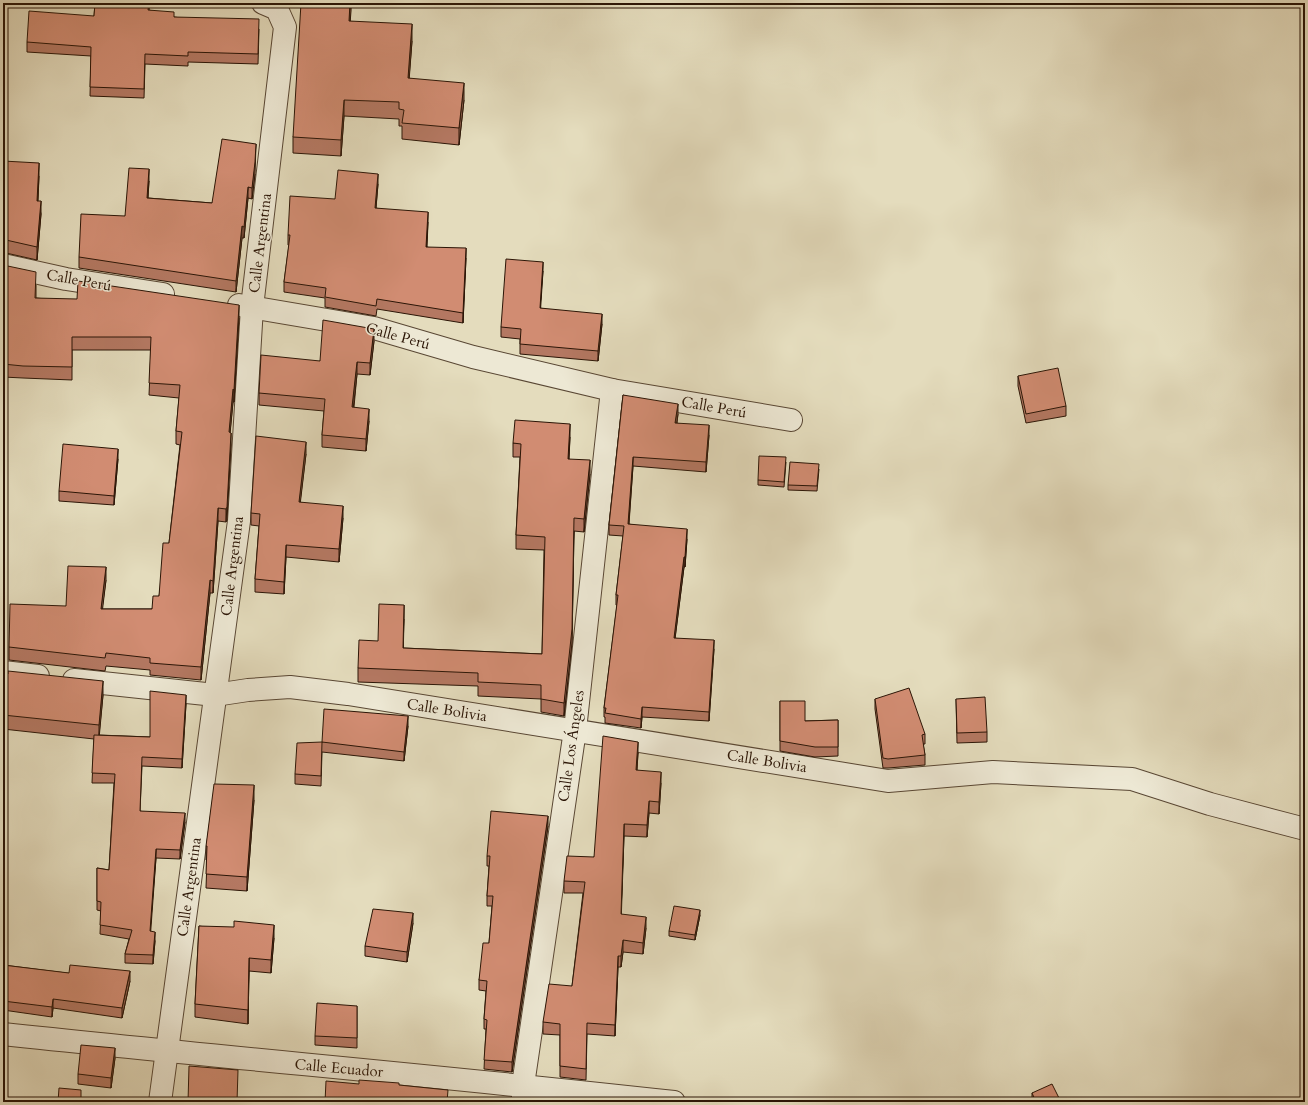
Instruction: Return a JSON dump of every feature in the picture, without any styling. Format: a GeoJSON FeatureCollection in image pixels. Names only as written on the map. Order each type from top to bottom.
{"type":"FeatureCollection","features":[{"type":"Feature","properties":{"kind":"street","name":"Calle Argentina"},"geometry":{"type":"LineString","coordinates":[[160,1102],[239,521],[252,307],[285,27],[277,9],[263,3]]}},
{"type":"Feature","properties":{"kind":"street","name":"Calle Perú"},"geometry":{"type":"LineString","coordinates":[[3,265],[66,279],[183,296]]}},
{"type":"Feature","properties":{"kind":"street","name":"Calle Perú"},"geometry":{"type":"LineString","coordinates":[[221,302],[374,328],[473,357],[612,390],[791,420]]}},
{"type":"Feature","properties":{"kind":"street","name":"Calle Los Ángeles"},"geometry":{"type":"LineString","coordinates":[[523,1094],[575,730],[612,390]]}},
{"type":"Feature","properties":{"kind":"street","name":"Calle Bolivia"},"geometry":{"type":"LineString","coordinates":[[3,672],[215,695],[248,690],[290,687],[348,694],[888,781],[993,772],[1132,779],[1210,804],[1305,829]]}},
{"type":"Feature","properties":{"kind":"street","name":"Calle Ecuador"},"geometry":{"type":"LineString","coordinates":[[3,1034],[523,1094],[674,1102]]}},
{"type":"Feature","properties":{"kind":"building"},"geometry":{"type":"Polygon","coordinates":[[[95,3],[149,3],[148,10],[174,12],[174,17],[259,19],[258,54],[188,52],[188,56],[145,54],[144,89],[90,87],[91,47],[27,42],[29,11],[94,16],[95,3]]]}},
{"type":"Feature","properties":{"kind":"building"},"geometry":{"type":"Polygon","coordinates":[[[301,3],[350,3],[349,21],[412,24],[408,78],[464,83],[459,128],[402,123],[404,110],[399,109],[399,102],[344,100],[341,140],[293,137],[301,3]]]}},
{"type":"Feature","properties":{"kind":"building"},"geometry":{"type":"Polygon","coordinates":[[[222,139],[256,144],[252,188],[248,187],[236,281],[79,257],[81,214],[125,216],[129,168],[149,169],[147,198],[212,203],[222,139]]]}},
{"type":"Feature","properties":{"kind":"building"},"geometry":{"type":"Polygon","coordinates":[[[3,161],[39,163],[37,201],[41,201],[37,247],[3,240],[3,161]]]}},
{"type":"Feature","properties":{"kind":"building"},"geometry":{"type":"Polygon","coordinates":[[[338,170],[378,174],[375,208],[428,212],[426,247],[466,248],[463,313],[377,299],[376,306],[325,297],[326,288],[284,282],[290,235],[288,235],[290,196],[335,199],[338,170]]]}},
{"type":"Feature","properties":{"kind":"building"},"geometry":{"type":"Polygon","coordinates":[[[506,259],[543,262],[540,308],[602,314],[598,351],[520,344],[521,329],[501,327],[506,259]]]}},
{"type":"Feature","properties":{"kind":"building"},"geometry":{"type":"Polygon","coordinates":[[[3,265],[36,272],[35,298],[77,299],[78,281],[239,305],[234,390],[233,389],[229,432],[231,433],[227,507],[226,509],[218,508],[213,581],[210,580],[201,667],[150,663],[150,658],[106,653],[105,658],[9,647],[10,604],[66,606],[68,566],[106,567],[101,609],[152,609],[153,596],[159,596],[163,543],[169,543],[182,432],[176,431],[180,385],[149,383],[151,337],[72,337],[72,367],[3,364],[3,265]]]}},
{"type":"Feature","properties":{"kind":"building"},"geometry":{"type":"Polygon","coordinates":[[[323,320],[374,329],[370,363],[357,362],[352,407],[369,409],[366,439],[322,435],[325,399],[259,393],[261,355],[320,361],[323,320]]]}},
{"type":"Feature","properties":{"kind":"building"},"geometry":{"type":"Polygon","coordinates":[[[1058,368],[1066,406],[1026,414],[1018,376],[1058,368]]]}},
{"type":"Feature","properties":{"kind":"building"},"geometry":{"type":"Polygon","coordinates":[[[623,395],[678,404],[675,423],[709,425],[706,462],[633,457],[628,524],[687,529],[685,557],[674,638],[714,640],[709,712],[642,707],[641,719],[605,713],[606,708],[604,708],[618,595],[616,595],[624,526],[609,525],[623,395]]]}},
{"type":"Feature","properties":{"kind":"building"},"geometry":{"type":"Polygon","coordinates":[[[515,420],[570,424],[568,459],[590,460],[584,519],[574,518],[572,629],[564,703],[541,699],[541,685],[478,682],[478,673],[358,668],[359,640],[378,641],[379,604],[404,605],[403,648],[542,654],[545,537],[516,535],[521,444],[513,443],[515,420]]]}},
{"type":"Feature","properties":{"kind":"building"},"geometry":{"type":"Polygon","coordinates":[[[256,436],[306,442],[299,502],[343,506],[339,549],[286,545],[284,582],[255,579],[260,514],[251,513],[256,436]]]}},
{"type":"Feature","properties":{"kind":"building"},"geometry":{"type":"Polygon","coordinates":[[[63,444],[118,449],[114,496],[59,491],[63,444]]]}},
{"type":"Feature","properties":{"kind":"building"},"geometry":{"type":"Polygon","coordinates":[[[759,456],[786,457],[784,482],[758,480],[759,456]]]}},
{"type":"Feature","properties":{"kind":"building"},"geometry":{"type":"Polygon","coordinates":[[[790,462],[819,464],[817,486],[788,485],[790,462]]]}},
{"type":"Feature","properties":{"kind":"building"},"geometry":{"type":"Polygon","coordinates":[[[8,671],[103,681],[99,725],[3,715],[3,673],[8,674],[8,671]]]}},
{"type":"Feature","properties":{"kind":"building"},"geometry":{"type":"Polygon","coordinates":[[[909,688],[925,734],[922,735],[925,755],[888,759],[883,758],[875,699],[909,688]]]}},
{"type":"Feature","properties":{"kind":"building"},"geometry":{"type":"Polygon","coordinates":[[[150,691],[186,695],[182,759],[142,757],[140,811],[185,813],[180,850],[156,849],[150,931],[155,932],[153,955],[125,954],[132,930],[100,925],[101,902],[97,901],[97,868],[109,870],[115,774],[92,773],[94,735],[150,737],[150,691]]]}},
{"type":"Feature","properties":{"kind":"building"},"geometry":{"type":"Polygon","coordinates":[[[985,697],[987,732],[957,733],[956,699],[985,697]]]}},
{"type":"Feature","properties":{"kind":"building"},"geometry":{"type":"Polygon","coordinates":[[[780,701],[805,701],[805,721],[838,720],[838,747],[815,747],[780,741],[780,701]]]}},
{"type":"Feature","properties":{"kind":"building"},"geometry":{"type":"Polygon","coordinates":[[[324,709],[408,716],[404,752],[322,742],[324,709]]]}},
{"type":"Feature","properties":{"kind":"building"},"geometry":{"type":"Polygon","coordinates":[[[603,736],[638,742],[636,770],[661,772],[659,802],[649,801],[647,825],[624,824],[621,914],[646,917],[643,943],[623,940],[621,956],[618,956],[615,1025],[587,1023],[586,1069],[560,1066],[560,1024],[543,1022],[549,984],[572,986],[585,882],[564,881],[567,856],[594,857],[603,736]]]}},
{"type":"Feature","properties":{"kind":"building"},"geometry":{"type":"Polygon","coordinates":[[[322,742],[321,776],[295,774],[297,743],[322,742]]]}},
{"type":"Feature","properties":{"kind":"building"},"geometry":{"type":"Polygon","coordinates":[[[214,784],[254,785],[247,877],[206,874],[206,846],[214,784]]]}},
{"type":"Feature","properties":{"kind":"building"},"geometry":{"type":"Polygon","coordinates":[[[491,811],[548,816],[512,1062],[484,1060],[487,1020],[484,1019],[487,981],[479,980],[483,943],[489,943],[493,896],[487,896],[490,856],[487,856],[491,811]]]}},
{"type":"Feature","properties":{"kind":"building"},"geometry":{"type":"Polygon","coordinates":[[[674,906],[700,910],[695,935],[669,931],[674,906]]]}},
{"type":"Feature","properties":{"kind":"building"},"geometry":{"type":"Polygon","coordinates":[[[373,909],[413,913],[407,952],[365,946],[373,909]]]}},
{"type":"Feature","properties":{"kind":"building"},"geometry":{"type":"Polygon","coordinates":[[[234,921],[274,925],[271,960],[249,958],[248,1010],[195,1004],[199,926],[234,927],[234,921]]]}},
{"type":"Feature","properties":{"kind":"building"},"geometry":{"type":"Polygon","coordinates":[[[3,965],[69,973],[70,965],[130,971],[122,1008],[53,999],[52,1007],[3,1001],[3,965]]]}},
{"type":"Feature","properties":{"kind":"building"},"geometry":{"type":"Polygon","coordinates":[[[317,1003],[357,1006],[357,1038],[315,1036],[317,1003]]]}},
{"type":"Feature","properties":{"kind":"building"},"geometry":{"type":"Polygon","coordinates":[[[81,1045],[115,1048],[111,1078],[78,1074],[81,1045]]]}},
{"type":"Feature","properties":{"kind":"building"},"geometry":{"type":"Polygon","coordinates":[[[189,1066],[238,1070],[237,1102],[188,1102],[189,1066]]]}},
{"type":"Feature","properties":{"kind":"building"},"geometry":{"type":"Polygon","coordinates":[[[359,1080],[399,1083],[399,1085],[448,1090],[447,1102],[325,1102],[326,1081],[359,1084],[359,1080]]]}},
{"type":"Feature","properties":{"kind":"building"},"geometry":{"type":"Polygon","coordinates":[[[1052,1084],[1061,1102],[1036,1102],[1032,1093],[1052,1084]]]}},
{"type":"Feature","properties":{"kind":"building"},"geometry":{"type":"Polygon","coordinates":[[[59,1088],[81,1090],[81,1102],[58,1102],[59,1088]]]}},
{"type":"Feature","properties":{"kind":"building"},"geometry":{"type":"Polygon","coordinates":[[[454,1098],[510,1102],[454,1102],[454,1098]]]}}]}
